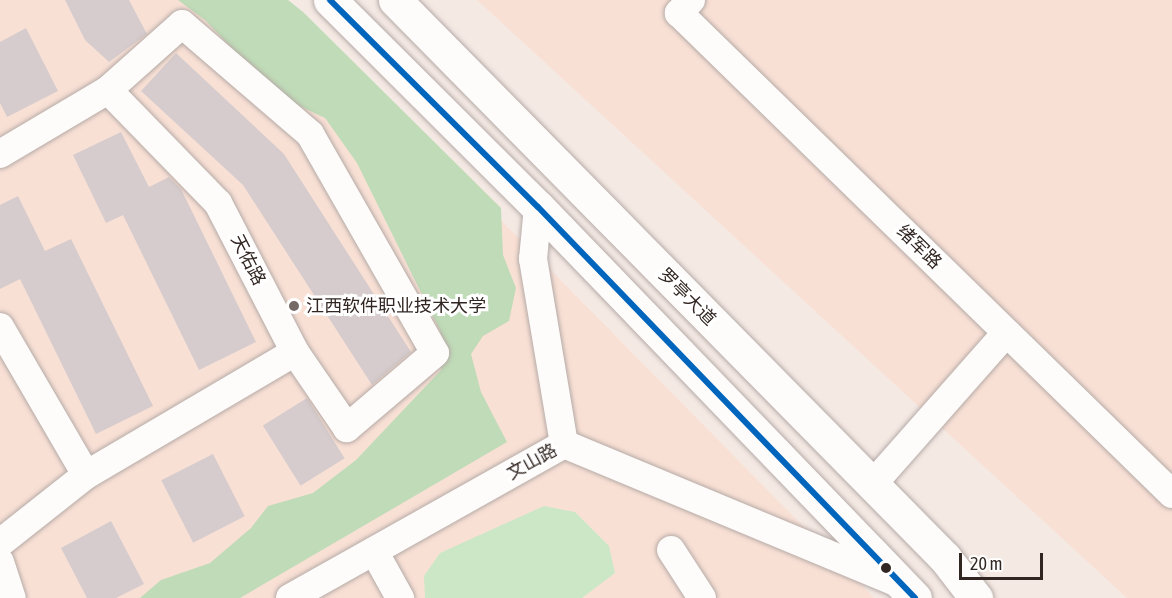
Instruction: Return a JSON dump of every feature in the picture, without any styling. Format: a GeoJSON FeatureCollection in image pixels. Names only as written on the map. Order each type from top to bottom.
{"type":"FeatureCollection","features":[{"type":"Feature","properties":{"kind":"highway"},"geometry":{"type":"LineString","coordinates":[[330,0],[538,207],[911,592]]}},
{"type":"Feature","properties":{"kind":"highway","name":"罗亭大道"},"geometry":{"type":"LineString","coordinates":[[394,0],[945,558],[976,598]]}},
{"type":"Feature","properties":{"kind":"street","name":"绪军路"},"geometry":{"type":"LineString","coordinates":[[691,0],[679,13],[1172,494]]}},
{"type":"Feature","properties":{"kind":"street","name":"天佑路"},"geometry":{"type":"LineString","coordinates":[[182,24],[310,134],[435,353],[347,428],[295,352],[218,203],[108,90],[182,24]]}},
{"type":"Feature","properties":{"kind":"street"},"geometry":{"type":"LineString","coordinates":[[0,154],[108,90]]}},
{"type":"Feature","properties":{"kind":"street","name":"文山路"},"geometry":{"type":"LineString","coordinates":[[290,598],[564,444],[533,259],[538,207]]}},
{"type":"Feature","properties":{"kind":"street"},"geometry":{"type":"LineString","coordinates":[[0,327],[86,475]]}},
{"type":"Feature","properties":{"kind":"street"},"geometry":{"type":"LineString","coordinates":[[872,485],[1006,333]]}},
{"type":"Feature","properties":{"kind":"street"},"geometry":{"type":"LineString","coordinates":[[0,543],[86,475],[295,352]]}},
{"type":"Feature","properties":{"kind":"street"},"geometry":{"type":"LineString","coordinates":[[564,444],[911,592]]}},
{"type":"Feature","properties":{"kind":"street"},"geometry":{"type":"LineString","coordinates":[[671,550],[702,598]]}},
{"type":"Feature","properties":{"kind":"street"},"geometry":{"type":"LineString","coordinates":[[374,551],[400,598]]}},
{"type":"Feature","properties":{"kind":"street"},"geometry":{"type":"LineString","coordinates":[[0,562],[12,598]]}},
{"type":"Feature","properties":{"kind":"shaded area","name":"江西软件职业技术大学"},"geometry":{"type":"Polygon","coordinates":[[[0,0],[274,0],[525,244],[874,598],[0,598],[0,0]]]}},
{"type":"Feature","properties":{"kind":"shaded area"},"geometry":{"type":"Polygon","coordinates":[[[477,0],[1172,0],[1172,598],[1127,598],[477,0]]]}},
{"type":"Feature","properties":{"kind":"green space"},"geometry":{"type":"Polygon","coordinates":[[[178,0],[288,0],[303,12],[501,208],[503,255],[516,288],[509,321],[483,336],[471,354],[481,392],[507,442],[240,598],[140,598],[161,580],[210,563],[251,528],[268,506],[313,493],[356,460],[441,370],[441,333],[357,163],[325,118],[276,95],[205,20],[178,0]]]}},
{"type":"Feature","properties":{"kind":"green space"},"geometry":{"type":"Polygon","coordinates":[[[544,506],[575,512],[609,546],[615,573],[582,598],[425,598],[424,576],[440,553],[544,506]]]}},
{"type":"Feature","properties":{"kind":"building"},"geometry":{"type":"Polygon","coordinates":[[[65,0],[129,0],[147,34],[109,62],[85,40],[65,0]]]}},
{"type":"Feature","properties":{"kind":"building"},"geometry":{"type":"Polygon","coordinates":[[[26,28],[58,91],[7,117],[0,103],[0,42],[26,28]]]}},
{"type":"Feature","properties":{"kind":"building"},"geometry":{"type":"Polygon","coordinates":[[[176,53],[284,154],[411,352],[372,385],[243,185],[141,91],[176,53]]]}},
{"type":"Feature","properties":{"kind":"building"},"geometry":{"type":"Polygon","coordinates":[[[121,132],[149,187],[169,177],[181,189],[256,342],[199,370],[123,215],[106,223],[73,155],[121,132]]]}},
{"type":"Feature","properties":{"kind":"building"},"geometry":{"type":"Polygon","coordinates":[[[18,196],[45,251],[71,239],[153,406],[96,434],[20,279],[0,289],[0,205],[18,196]]]}},
{"type":"Feature","properties":{"kind":"building"},"geometry":{"type":"Polygon","coordinates":[[[307,398],[345,458],[301,486],[263,426],[307,398]]]}},
{"type":"Feature","properties":{"kind":"building"},"geometry":{"type":"Polygon","coordinates":[[[213,454],[245,516],[193,543],[161,480],[213,454]]]}},
{"type":"Feature","properties":{"kind":"building"},"geometry":{"type":"Polygon","coordinates":[[[111,521],[144,584],[116,598],[87,598],[61,548],[111,521]]]}},
{"type":"Feature","properties":{"kind":"transit line"},"geometry":{"type":"LineString","coordinates":[[330,0],[538,207],[915,598]]}},
{"type":"Feature","properties":{"kind":"place","name":"江西软件职业技术大学"},"geometry":{"type":"Point","coordinates":[294,306]}}]}
